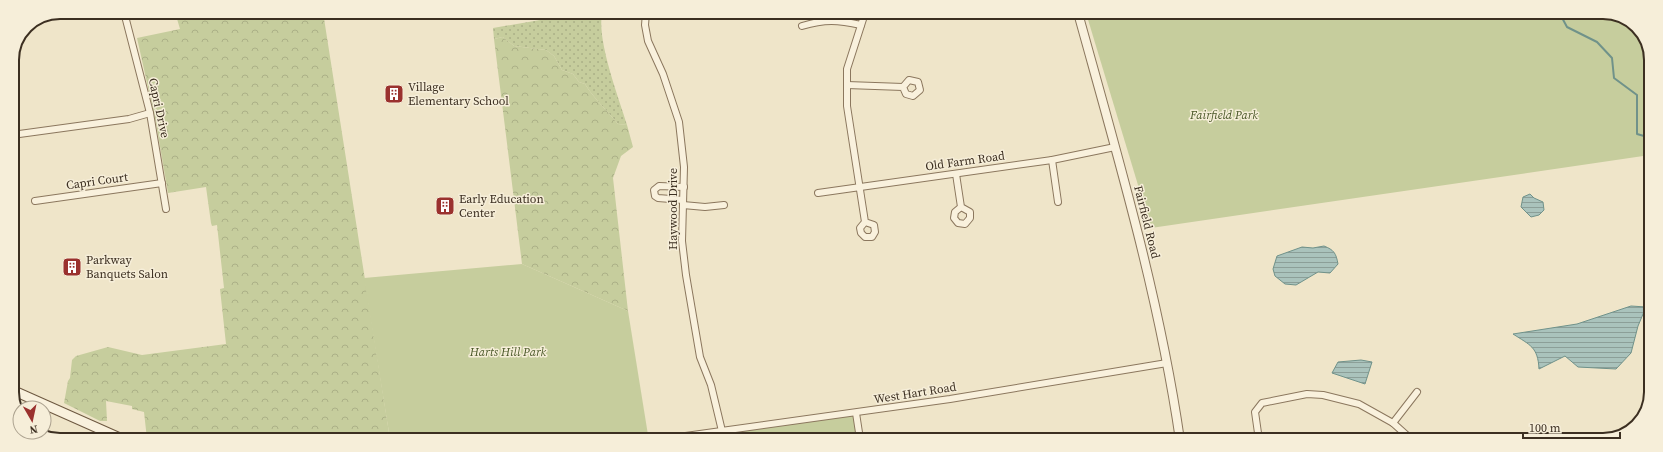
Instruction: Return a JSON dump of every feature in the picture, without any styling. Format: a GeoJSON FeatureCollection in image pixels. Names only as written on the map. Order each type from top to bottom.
{"type":"FeatureCollection","features":[{"type":"Feature","properties":{"kind":"main road"},"geometry":{"type":"LineString","coordinates":[[19,393],[109,433]]}},
{"type":"Feature","properties":{"kind":"street","name":"Capri Drive"},"geometry":{"type":"LineString","coordinates":[[126,19],[150,113],[166,209]]}},
{"type":"Feature","properties":{"kind":"street","name":"Haywood Drive"},"geometry":{"type":"LineString","coordinates":[[646,19],[648,42],[663,74],[679,122],[684,168],[682,241],[693,320],[700,357],[711,385],[722,432]]}},
{"type":"Feature","properties":{"kind":"street"},"geometry":{"type":"LineString","coordinates":[[862,19],[847,69],[847,106],[865,222]]}},
{"type":"Feature","properties":{"kind":"street","name":"Fairfield Road"},"geometry":{"type":"LineString","coordinates":[[1080,19],[1137,227],[1168,363],[1179,433]]}},
{"type":"Feature","properties":{"kind":"street"},"geometry":{"type":"LineString","coordinates":[[802,26],[818,21],[831,20],[841,20],[860,25]]}},
{"type":"Feature","properties":{"kind":"street"},"geometry":{"type":"LineString","coordinates":[[847,85],[903,87]]}},
{"type":"Feature","properties":{"kind":"street"},"geometry":{"type":"LineString","coordinates":[[19,134],[129,119],[150,113]]}},
{"type":"Feature","properties":{"kind":"street","name":"Old Farm Road"},"geometry":{"type":"LineString","coordinates":[[818,193],[1052,160],[1115,147]]}},
{"type":"Feature","properties":{"kind":"street"},"geometry":{"type":"LineString","coordinates":[[1052,160],[1058,202]]}},
{"type":"Feature","properties":{"kind":"street"},"geometry":{"type":"LineString","coordinates":[[956,174],[961,207]]}},
{"type":"Feature","properties":{"kind":"street","name":"Capri Court"},"geometry":{"type":"LineString","coordinates":[[35,201],[162,183]]}},
{"type":"Feature","properties":{"kind":"street"},"geometry":{"type":"LineString","coordinates":[[684,188],[658,186],[654,190],[655,196],[658,198],[704,207],[724,205]]}},
{"type":"Feature","properties":{"kind":"street","name":"West Hart Road"},"geometry":{"type":"LineString","coordinates":[[714,433],[856,413],[1168,363]]}},
{"type":"Feature","properties":{"kind":"street"},"geometry":{"type":"LineString","coordinates":[[1393,423],[1417,392]]}},
{"type":"Feature","properties":{"kind":"street"},"geometry":{"type":"LineString","coordinates":[[1258,433],[1255,412],[1262,403],[1307,394],[1323,395],[1359,404],[1393,423],[1404,433]]}},
{"type":"Feature","properties":{"kind":"street"},"geometry":{"type":"LineString","coordinates":[[856,413],[859,433]]}},
{"type":"Feature","properties":{"kind":"green space"},"geometry":{"type":"Polygon","coordinates":[[[177,19],[324,19],[389,433],[146,433],[144,412],[132,409],[132,406],[106,401],[107,421],[100,421],[64,403],[68,381],[70,378],[72,360],[76,356],[108,347],[142,355],[226,344],[220,289],[224,288],[217,225],[212,226],[211,223],[206,187],[168,193],[156,123],[137,38],[180,29],[177,19]]]}},
{"type":"Feature","properties":{"kind":"green space"},"geometry":{"type":"Polygon","coordinates":[[[546,19],[602,19],[605,53],[627,125],[618,124],[592,95],[585,84],[579,82],[573,74],[562,70],[554,56],[546,50],[514,46],[503,37],[494,39],[493,28],[546,19]]]}},
{"type":"Feature","properties":{"kind":"green space","name":"Fairfield Park"},"geometry":{"type":"Polygon","coordinates":[[[1088,19],[1608,19],[1618,22],[1634,33],[1643,50],[1644,156],[1151,228],[1088,19]]]}},
{"type":"Feature","properties":{"kind":"green space"},"geometry":{"type":"Polygon","coordinates":[[[503,37],[514,46],[546,50],[554,56],[562,70],[573,74],[579,82],[585,84],[592,95],[618,124],[627,125],[633,147],[621,156],[613,178],[628,311],[522,264],[494,39],[503,37]]]}},
{"type":"Feature","properties":{"kind":"green space","name":"Harts Hill Park"},"geometry":{"type":"Polygon","coordinates":[[[522,264],[628,311],[648,433],[389,433],[364,278],[522,264]]]}},
{"type":"Feature","properties":{"kind":"green space"},"geometry":{"type":"Polygon","coordinates":[[[856,413],[859,433],[711,433],[856,413]]]}},
{"type":"Feature","properties":{"kind":"water"},"geometry":{"type":"Polygon","coordinates":[[[1530,194],[1534,198],[1543,202],[1544,210],[1539,215],[1531,217],[1521,207],[1523,197],[1530,194]]]}},
{"type":"Feature","properties":{"kind":"water"},"geometry":{"type":"Polygon","coordinates":[[[1324,246],[1334,252],[1338,264],[1330,273],[1318,272],[1296,285],[1285,284],[1275,276],[1273,269],[1277,256],[1302,247],[1313,248],[1324,246]]]}},
{"type":"Feature","properties":{"kind":"water"},"geometry":{"type":"Polygon","coordinates":[[[1631,306],[1644,307],[1644,312],[1638,326],[1631,353],[1616,369],[1578,367],[1565,356],[1539,369],[1535,351],[1532,347],[1513,334],[1577,324],[1631,306]]]}},
{"type":"Feature","properties":{"kind":"water"},"geometry":{"type":"Polygon","coordinates":[[[1361,360],[1372,362],[1365,384],[1332,373],[1338,362],[1361,360]]]}},
{"type":"Feature","properties":{"kind":"waterway"},"geometry":{"type":"LineString","coordinates":[[1563,19],[1567,27],[1597,42],[1612,58],[1614,78],[1637,95],[1637,134],[1644,136]]}},
{"type":"Feature","properties":{"kind":"place","name":"Village Elementary School"},"geometry":{"type":"Point","coordinates":[394,94]}},
{"type":"Feature","properties":{"kind":"place","name":"Early Education Center"},"geometry":{"type":"Point","coordinates":[445,206]}},
{"type":"Feature","properties":{"kind":"place","name":"Parkway Banquets Salon"},"geometry":{"type":"Point","coordinates":[72,267]}}]}
